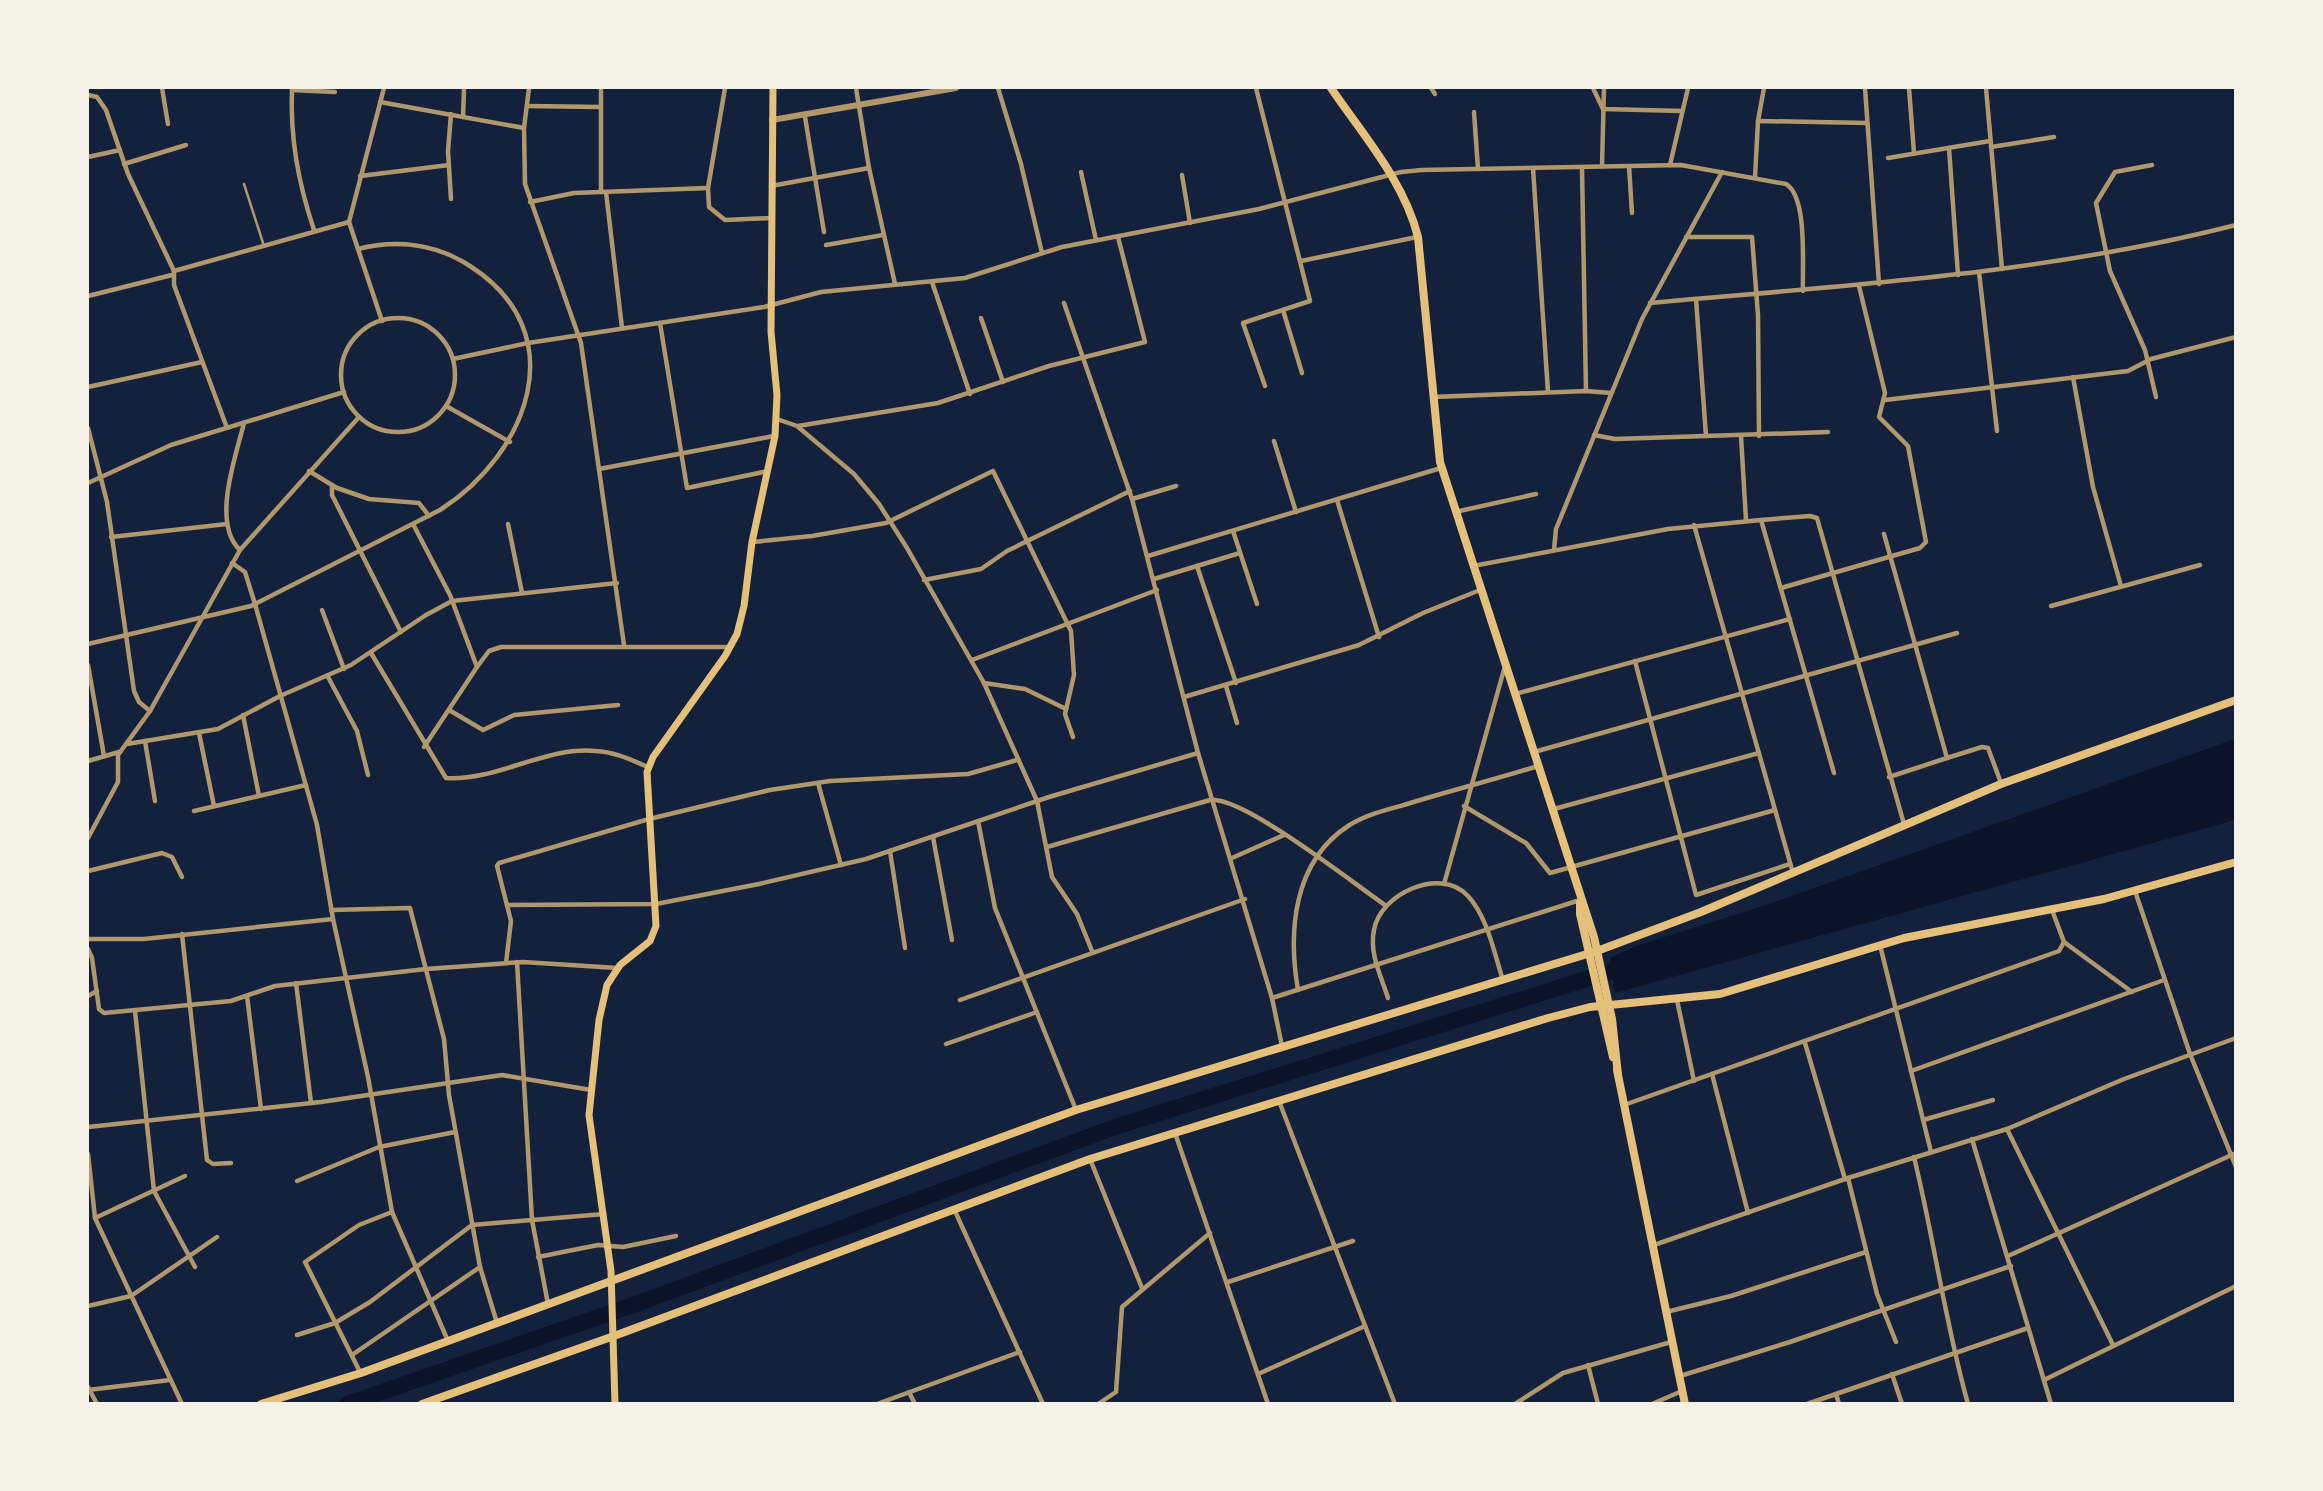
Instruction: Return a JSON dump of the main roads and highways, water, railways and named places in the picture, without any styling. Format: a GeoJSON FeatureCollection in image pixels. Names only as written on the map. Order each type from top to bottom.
{"type":"FeatureCollection","features":[{"type":"Feature","properties":{"kind":"main road"},"geometry":{"type":"LineString","coordinates":[[615,1404],[612,1286],[604,1214],[589,1123],[601,1007],[607,985],[617,968],[650,941],[656,926],[648,767],[730,647],[743,613],[752,542],[769,471],[777,419],[772,304],[772,88]]}},
{"type":"Feature","properties":{"kind":"main road"},"geometry":{"type":"LineString","coordinates":[[1331,88],[1391,175],[1410,209],[1418,237],[1441,468],[1580,900],[1603,995],[1685,1404]]}},
{"type":"Feature","properties":{"kind":"main road"},"geometry":{"type":"LineString","coordinates":[[261,1404],[361,1373],[548,1305],[612,1286],[1076,1110],[1503,980],[1594,957],[2001,784],[2235,700]]}},
{"type":"Feature","properties":{"kind":"main road"},"geometry":{"type":"LineString","coordinates":[[422,1404],[1090,1159],[1548,1017],[1605,1005],[1677,1000],[1740,989],[1880,944],[2135,891],[2235,862]]}},
{"type":"Feature","properties":{"kind":"water"},"geometry":{"type":"Polygon","coordinates":[[[2235,739],[2235,820],[1615,993],[1610,958],[1636,946],[1769,904],[2235,739]]]}},
{"type":"Feature","properties":{"kind":"waterway"},"geometry":{"type":"LineString","coordinates":[[347,1404],[636,1304],[1115,1127],[1631,965]]}}]}
